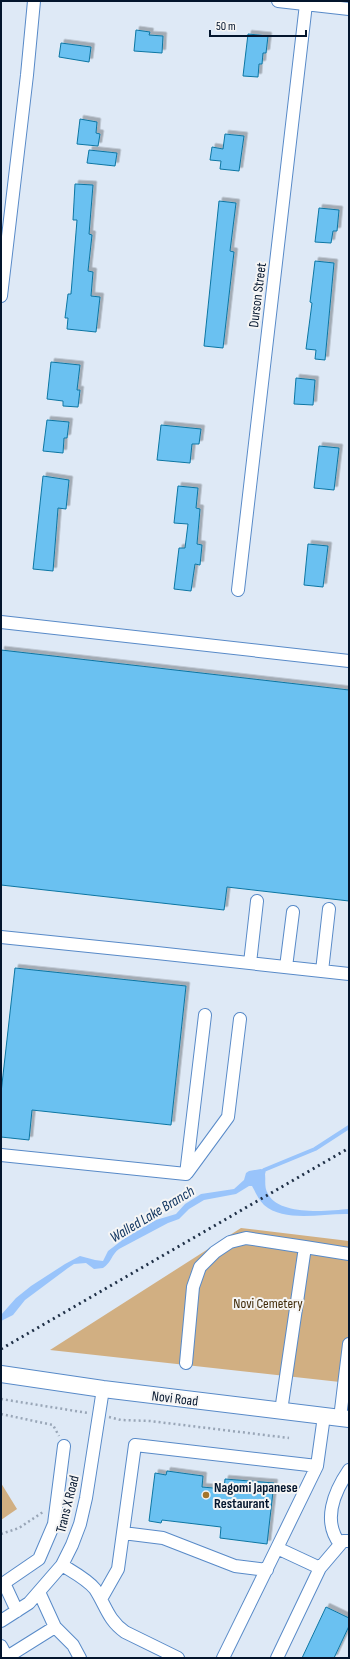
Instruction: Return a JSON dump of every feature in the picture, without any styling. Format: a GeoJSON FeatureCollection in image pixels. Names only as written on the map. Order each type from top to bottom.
{"type":"FeatureCollection","features":[{"type":"Feature","properties":{"kind":"main road","name":"Novi Road"},"geometry":{"type":"LineString","coordinates":[[1,1374],[103,1389],[344,1418]]}},
{"type":"Feature","properties":{"kind":"street"},"geometry":{"type":"LineString","coordinates":[[1,296],[27,75],[34,1]]}},
{"type":"Feature","properties":{"kind":"street"},"geometry":{"type":"LineString","coordinates":[[278,1],[349,9]]}},
{"type":"Feature","properties":{"kind":"street","name":"Durson Street"},"geometry":{"type":"LineString","coordinates":[[238,590],[306,4]]}},
{"type":"Feature","properties":{"kind":"street"},"geometry":{"type":"LineString","coordinates":[[1,622],[349,661]]}},
{"type":"Feature","properties":{"kind":"street"},"geometry":{"type":"LineString","coordinates":[[250,963],[257,901]]}},
{"type":"Feature","properties":{"kind":"street"},"geometry":{"type":"LineString","coordinates":[[322,971],[330,909]]}},
{"type":"Feature","properties":{"kind":"street"},"geometry":{"type":"LineString","coordinates":[[286,967],[293,912]]}},
{"type":"Feature","properties":{"kind":"street"},"geometry":{"type":"LineString","coordinates":[[1,937],[349,974]]}},
{"type":"Feature","properties":{"kind":"street"},"geometry":{"type":"LineString","coordinates":[[186,1174],[205,1015]]}},
{"type":"Feature","properties":{"kind":"street"},"geometry":{"type":"LineString","coordinates":[[186,1174],[228,1118],[240,1019]]}},
{"type":"Feature","properties":{"kind":"street"},"geometry":{"type":"LineString","coordinates":[[1,1155],[186,1174]]}},
{"type":"Feature","properties":{"kind":"street"},"geometry":{"type":"LineString","coordinates":[[186,1362],[193,1287],[200,1267],[215,1252],[230,1242],[246,1238],[349,1254]]}},
{"type":"Feature","properties":{"kind":"street"},"geometry":{"type":"LineString","coordinates":[[281,1411],[305,1247]]}},
{"type":"Feature","properties":{"kind":"street"},"geometry":{"type":"LineString","coordinates":[[344,1418],[349,1344]]}},
{"type":"Feature","properties":{"kind":"street","name":"Trans X Road"},"geometry":{"type":"LineString","coordinates":[[1,1621],[29,1603],[62,1565],[72,1545],[80,1524],[86,1498],[103,1389]]}},
{"type":"Feature","properties":{"kind":"street"},"geometry":{"type":"LineString","coordinates":[[223,1658],[317,1466],[324,1416]]}},
{"type":"Feature","properties":{"kind":"street"},"geometry":{"type":"LineString","coordinates":[[101,1599],[118,1569],[135,1445],[317,1466]]}},
{"type":"Feature","properties":{"kind":"street"},"geometry":{"type":"LineString","coordinates":[[17,1611],[2,1584],[39,1559],[54,1524],[64,1446]]}},
{"type":"Feature","properties":{"kind":"street"},"geometry":{"type":"LineString","coordinates":[[277,1658],[320,1568],[345,1543],[334,1536],[332,1531],[331,1514],[333,1500],[339,1484],[349,1470]]}},
{"type":"Feature","properties":{"kind":"street"},"geometry":{"type":"LineString","coordinates":[[123,1533],[164,1538],[235,1566],[267,1570]]}},
{"type":"Feature","properties":{"kind":"street"},"geometry":{"type":"LineString","coordinates":[[278,1548],[320,1568]]}},
{"type":"Feature","properties":{"kind":"street"},"geometry":{"type":"LineString","coordinates":[[62,1565],[85,1580],[94,1588],[108,1615],[118,1627],[125,1632],[178,1658]]}},
{"type":"Feature","properties":{"kind":"street"},"geometry":{"type":"LineString","coordinates":[[39,1592],[55,1627],[73,1645],[80,1658]]}},
{"type":"Feature","properties":{"kind":"street"},"geometry":{"type":"LineString","coordinates":[[1,1646],[6,1658],[55,1627]]}},
{"type":"Feature","properties":{"kind":"path"},"geometry":{"type":"LineString","coordinates":[[1,1399],[121,1420],[150,1421],[289,1438]]}},
{"type":"Feature","properties":{"kind":"path"},"geometry":{"type":"LineString","coordinates":[[1,1414],[53,1425],[64,1446]]}},
{"type":"Feature","properties":{"kind":"path"},"geometry":{"type":"LineString","coordinates":[[1,1534],[19,1528],[57,1502]]}},
{"type":"Feature","properties":{"kind":"green space","name":"Novi Cemetery"},"geometry":{"type":"Polygon","coordinates":[[[241,1228],[349,1241],[349,1383],[50,1350],[241,1228]]]}},
{"type":"Feature","properties":{"kind":"green space"},"geometry":{"type":"Polygon","coordinates":[[[1,1483],[17,1509],[1,1520],[1,1483]]]}},
{"type":"Feature","properties":{"kind":"water"},"geometry":{"type":"Polygon","coordinates":[[[261,1169],[264,1170],[268,1194],[274,1201],[283,1206],[293,1209],[317,1211],[349,1209],[349,1214],[305,1216],[282,1214],[273,1211],[264,1205],[252,1186],[249,1186],[236,1194],[204,1200],[189,1209],[179,1219],[168,1223],[119,1249],[103,1268],[94,1269],[86,1263],[74,1264],[25,1300],[13,1315],[1,1321],[1,1315],[16,1298],[31,1286],[65,1264],[80,1256],[103,1261],[108,1251],[125,1238],[156,1220],[176,1214],[185,1204],[201,1194],[234,1189],[244,1180],[246,1173],[261,1169]]]}},
{"type":"Feature","properties":{"kind":"building"},"geometry":{"type":"Polygon","coordinates":[[[136,30],[150,32],[149,35],[163,36],[162,53],[134,51],[136,30]]]}},
{"type":"Feature","properties":{"kind":"building"},"geometry":{"type":"Polygon","coordinates":[[[248,34],[268,36],[266,53],[263,53],[262,64],[259,64],[258,77],[243,76],[248,34]]]}},
{"type":"Feature","properties":{"kind":"building"},"geometry":{"type":"Polygon","coordinates":[[[61,43],[91,47],[89,62],[59,57],[61,43]]]}},
{"type":"Feature","properties":{"kind":"building"},"geometry":{"type":"Polygon","coordinates":[[[80,119],[97,122],[96,133],[100,134],[98,146],[77,144],[80,119]]]}},
{"type":"Feature","properties":{"kind":"building"},"geometry":{"type":"Polygon","coordinates":[[[225,134],[244,136],[239,171],[220,169],[221,161],[210,160],[212,147],[223,149],[225,134]]]}},
{"type":"Feature","properties":{"kind":"building"},"geometry":{"type":"Polygon","coordinates":[[[89,150],[117,153],[115,166],[87,163],[89,150]]]}},
{"type":"Feature","properties":{"kind":"building"},"geometry":{"type":"Polygon","coordinates":[[[75,184],[93,185],[89,234],[92,235],[88,271],[93,272],[91,296],[100,297],[96,332],[67,329],[68,318],[65,318],[68,294],[71,294],[77,220],[73,220],[75,184]]]}},
{"type":"Feature","properties":{"kind":"building"},"geometry":{"type":"Polygon","coordinates":[[[219,201],[236,203],[230,251],[234,252],[223,348],[204,346],[219,201]]]}},
{"type":"Feature","properties":{"kind":"building"},"geometry":{"type":"Polygon","coordinates":[[[319,208],[339,210],[337,231],[333,231],[331,243],[315,242],[319,208]]]}},
{"type":"Feature","properties":{"kind":"building"},"geometry":{"type":"Polygon","coordinates":[[[315,261],[334,263],[325,360],[315,359],[316,350],[306,349],[312,303],[310,302],[315,261]]]}},
{"type":"Feature","properties":{"kind":"building"},"geometry":{"type":"Polygon","coordinates":[[[51,362],[80,365],[77,390],[80,390],[78,407],[63,406],[63,401],[47,399],[51,362]]]}},
{"type":"Feature","properties":{"kind":"building"},"geometry":{"type":"Polygon","coordinates":[[[296,378],[315,380],[313,405],[294,404],[296,378]]]}},
{"type":"Feature","properties":{"kind":"building"},"geometry":{"type":"Polygon","coordinates":[[[47,420],[69,422],[67,438],[64,438],[63,453],[43,451],[47,420]]]}},
{"type":"Feature","properties":{"kind":"building"},"geometry":{"type":"Polygon","coordinates":[[[161,425],[201,429],[199,444],[192,444],[190,463],[157,460],[161,425]]]}},
{"type":"Feature","properties":{"kind":"building"},"geometry":{"type":"Polygon","coordinates":[[[319,446],[339,448],[334,490],[314,488],[319,446]]]}},
{"type":"Feature","properties":{"kind":"building"},"geometry":{"type":"Polygon","coordinates":[[[43,476],[69,480],[66,509],[58,508],[53,571],[33,569],[43,476]]]}},
{"type":"Feature","properties":{"kind":"building"},"geometry":{"type":"Polygon","coordinates":[[[178,486],[198,488],[196,508],[200,509],[197,544],[202,545],[200,565],[195,564],[191,591],[174,589],[179,548],[185,548],[188,524],[174,523],[178,486]]]}},
{"type":"Feature","properties":{"kind":"building"},"geometry":{"type":"Polygon","coordinates":[[[308,544],[328,546],[323,587],[304,585],[308,544]]]}},
{"type":"Feature","properties":{"kind":"building"},"geometry":{"type":"Polygon","coordinates":[[[1,650],[349,690],[349,901],[227,887],[224,910],[1,885],[1,650]]]}},
{"type":"Feature","properties":{"kind":"building"},"geometry":{"type":"Polygon","coordinates":[[[15,968],[186,986],[171,1125],[32,1110],[29,1140],[1,1137],[1,1093],[15,968]]]}},
{"type":"Feature","properties":{"kind":"building"},"geometry":{"type":"Polygon","coordinates":[[[167,1471],[203,1476],[202,1487],[224,1489],[225,1479],[274,1483],[267,1544],[220,1538],[221,1527],[162,1520],[161,1523],[149,1521],[155,1473],[166,1475],[167,1471]]]}},
{"type":"Feature","properties":{"kind":"building"},"geometry":{"type":"Polygon","coordinates":[[[326,1607],[349,1618],[349,1626],[334,1658],[302,1658],[326,1607]]]}},
{"type":"Feature","properties":{"kind":"waterway"},"geometry":{"type":"LineString","coordinates":[[263,1174],[264,1170],[315,1149],[349,1127]]}},
{"type":"Feature","properties":{"kind":"railway"},"geometry":{"type":"LineString","coordinates":[[1,1349],[349,1148]]}},
{"type":"Feature","properties":{"kind":"place","name":"Nagomi Japanese Restaurant"},"geometry":{"type":"Point","coordinates":[206,1495]}},
{"type":"Feature","properties":{"kind":"water label","name":"Walled Lake Branch"},"geometry":{"type":"Point","coordinates":[152,1214]}}]}
